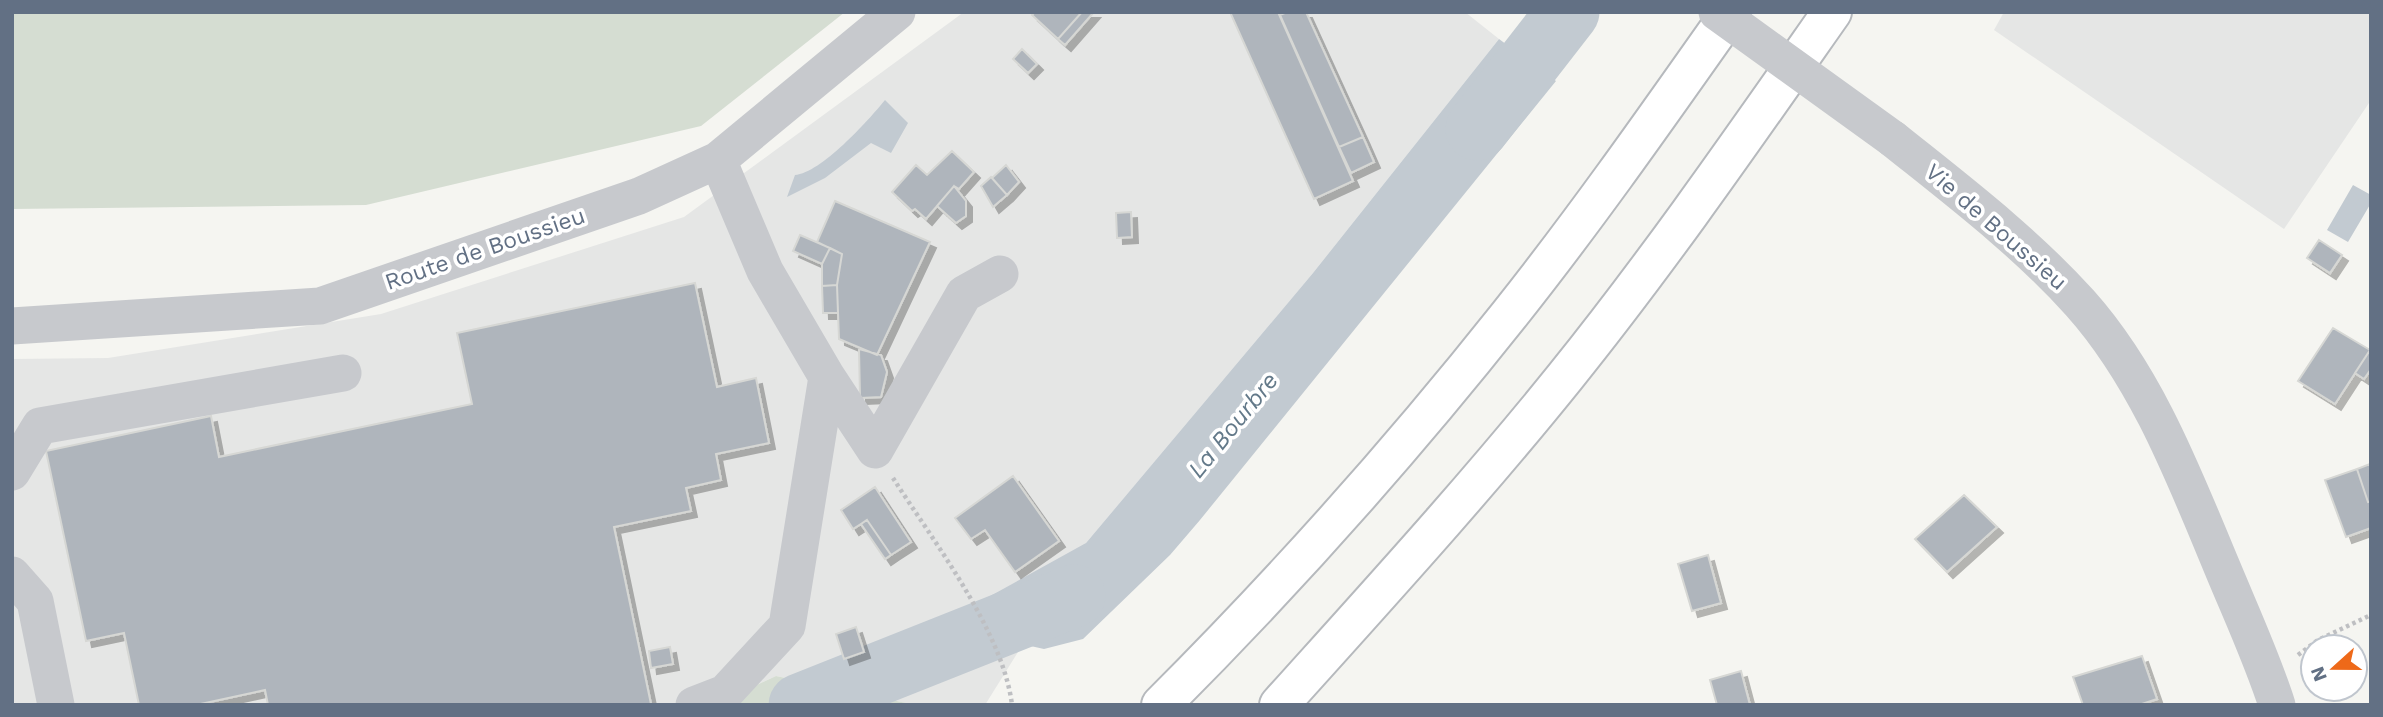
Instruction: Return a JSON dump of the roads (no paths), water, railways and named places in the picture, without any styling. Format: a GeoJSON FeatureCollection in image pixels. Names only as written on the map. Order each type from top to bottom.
{"type":"FeatureCollection","features":[{"type":"Feature","properties":{"kind":"highway"},"geometry":{"type":"LineString","coordinates":[[1161,705],[1219,647],[1394,453],[1483,347],[1604,191],[1731,12]]}},
{"type":"Feature","properties":{"kind":"highway"},"geometry":{"type":"LineString","coordinates":[[1279,705],[1456,509],[1566,376],[1675,235],[1832,12]]}},
{"type":"Feature","properties":{"kind":"street","name":"Route de Boussieu"},"geometry":{"type":"LineString","coordinates":[[12,326],[320,306],[639,197],[718,160],[897,12]]}},
{"type":"Feature","properties":{"kind":"street","name":"Vie de Boussieu"},"geometry":{"type":"LineString","coordinates":[[1717,12],[1893,139],[2036,256],[2082,305],[2123,361],[2153,412],[2189,487],[2274,695]]}},
{"type":"Feature","properties":{"kind":"street"},"geometry":{"type":"LineString","coordinates":[[718,160],[765,271],[827,377],[875,450],[964,294],[1000,274]]}},
{"type":"Feature","properties":{"kind":"street"},"geometry":{"type":"LineString","coordinates":[[12,472],[40,426],[343,373]]}},
{"type":"Feature","properties":{"kind":"street"},"geometry":{"type":"LineString","coordinates":[[694,705],[725,693],[787,626],[827,377]]}},
{"type":"Feature","properties":{"kind":"street"},"geometry":{"type":"LineString","coordinates":[[12,575],[35,601],[56,705]]}},
{"type":"Feature","properties":{"kind":"water"},"geometry":{"type":"Polygon","coordinates":[[[1499,39],[1556,81],[1200,520],[1170,555],[1083,639],[1044,649],[999,639],[983,600],[1086,543],[1313,273],[1499,39]]]}},
{"type":"Feature","properties":{"kind":"water"},"geometry":{"type":"Polygon","coordinates":[[[885,100],[908,123],[891,153],[871,143],[825,178],[787,197],[795,175],[806,172],[830,156],[885,100]]]}},
{"type":"Feature","properties":{"kind":"water"},"geometry":{"type":"Polygon","coordinates":[[[2353,185],[2371,195],[2371,203],[2348,242],[2327,230],[2353,185]]]}},
{"type":"Feature","properties":{"kind":"water"},"geometry":{"type":"Polygon","coordinates":[[[965,617],[956,640],[978,647],[838,705],[777,705],[965,617]]]}},
{"type":"Feature","properties":{"kind":"waterway","name":"La Bourbre"},"geometry":{"type":"LineString","coordinates":[[1477,129],[1568,12]]}},
{"type":"Feature","properties":{"kind":"waterway","name":"La Bourbre"},"geometry":{"type":"LineString","coordinates":[[800,705],[1074,596]]}}]}
